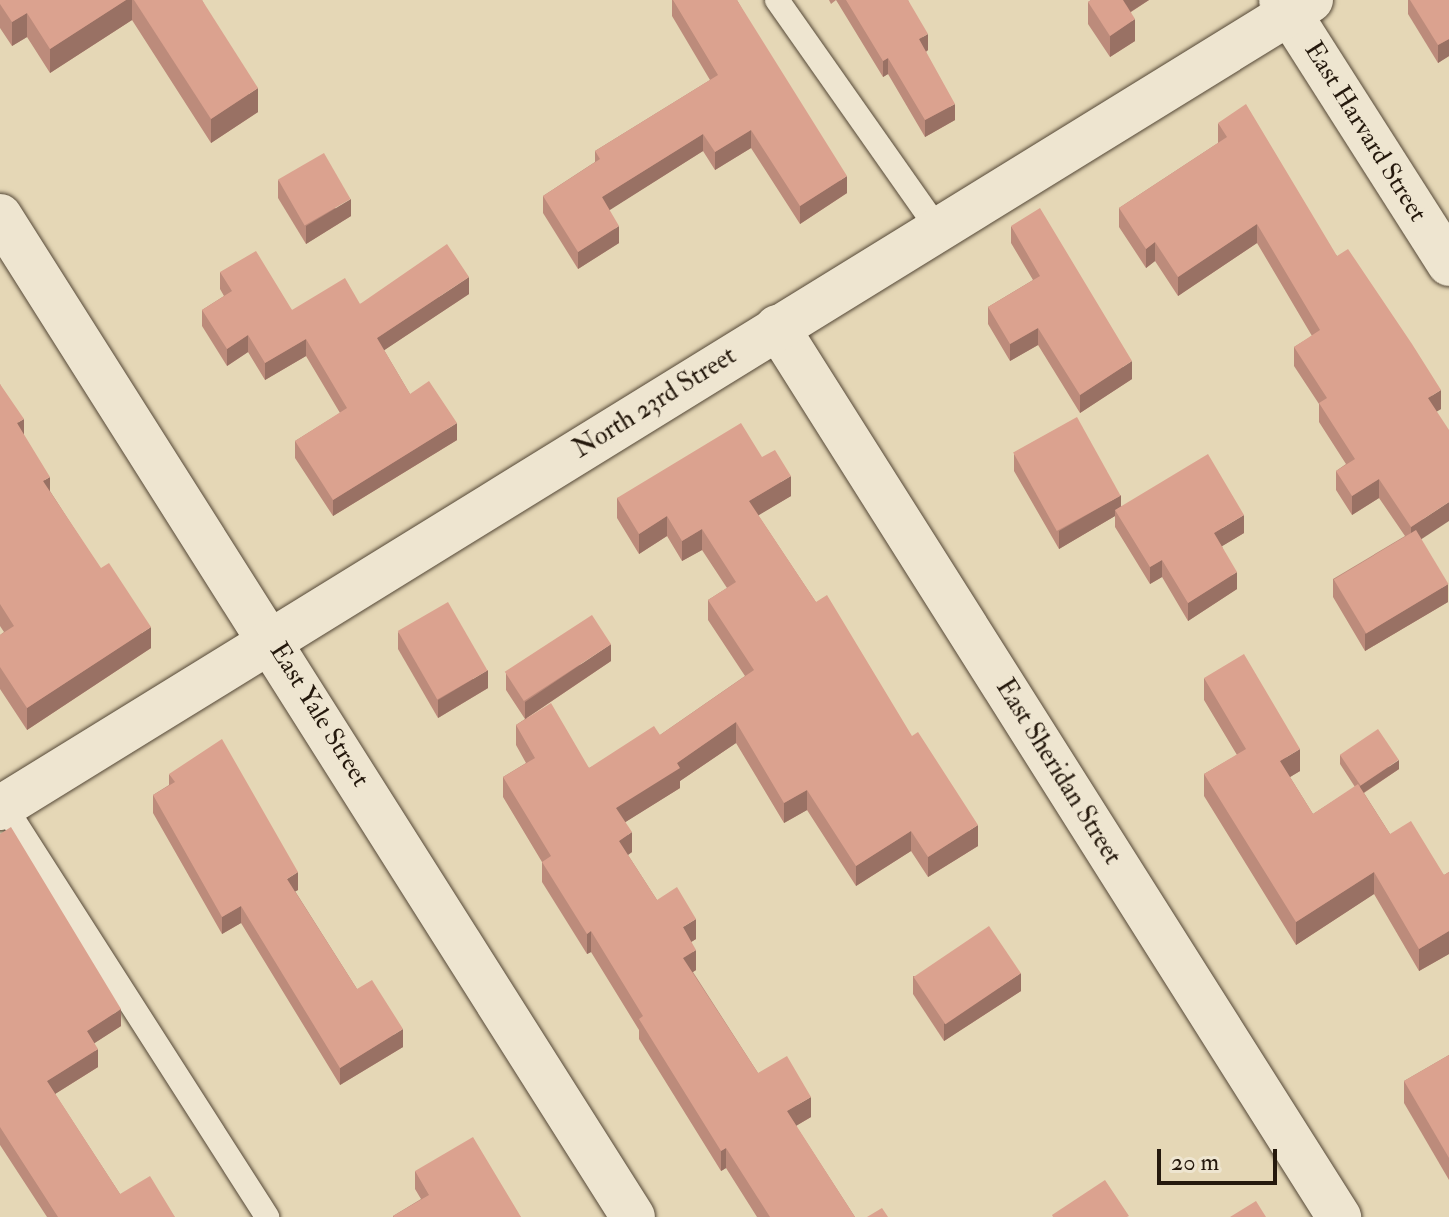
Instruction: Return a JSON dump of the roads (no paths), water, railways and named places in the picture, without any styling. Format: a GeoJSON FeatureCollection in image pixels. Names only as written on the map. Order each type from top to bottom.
{"type":"FeatureCollection","features":[{"type":"Feature","properties":{"kind":"street","name":"North 23rd Street"},"geometry":{"type":"LineString","coordinates":[[1,804],[938,229],[1294,5]]}},
{"type":"Feature","properties":{"kind":"street","name":"East Harvard Street"},"geometry":{"type":"LineString","coordinates":[[1294,5],[1449,264]]}},
{"type":"Feature","properties":{"kind":"street","name":"East Yale Street"},"geometry":{"type":"LineString","coordinates":[[0,216],[272,640],[633,1217]]}},
{"type":"Feature","properties":{"kind":"street","name":"East Sheridan Street"},"geometry":{"type":"LineString","coordinates":[[777,327],[1339,1217]]}},
{"type":"Feature","properties":{"kind":"lane"},"geometry":{"type":"LineString","coordinates":[[777,0],[938,229]]}},
{"type":"Feature","properties":{"kind":"lane"},"geometry":{"type":"LineString","coordinates":[[1,804],[267,1217]]}}]}
